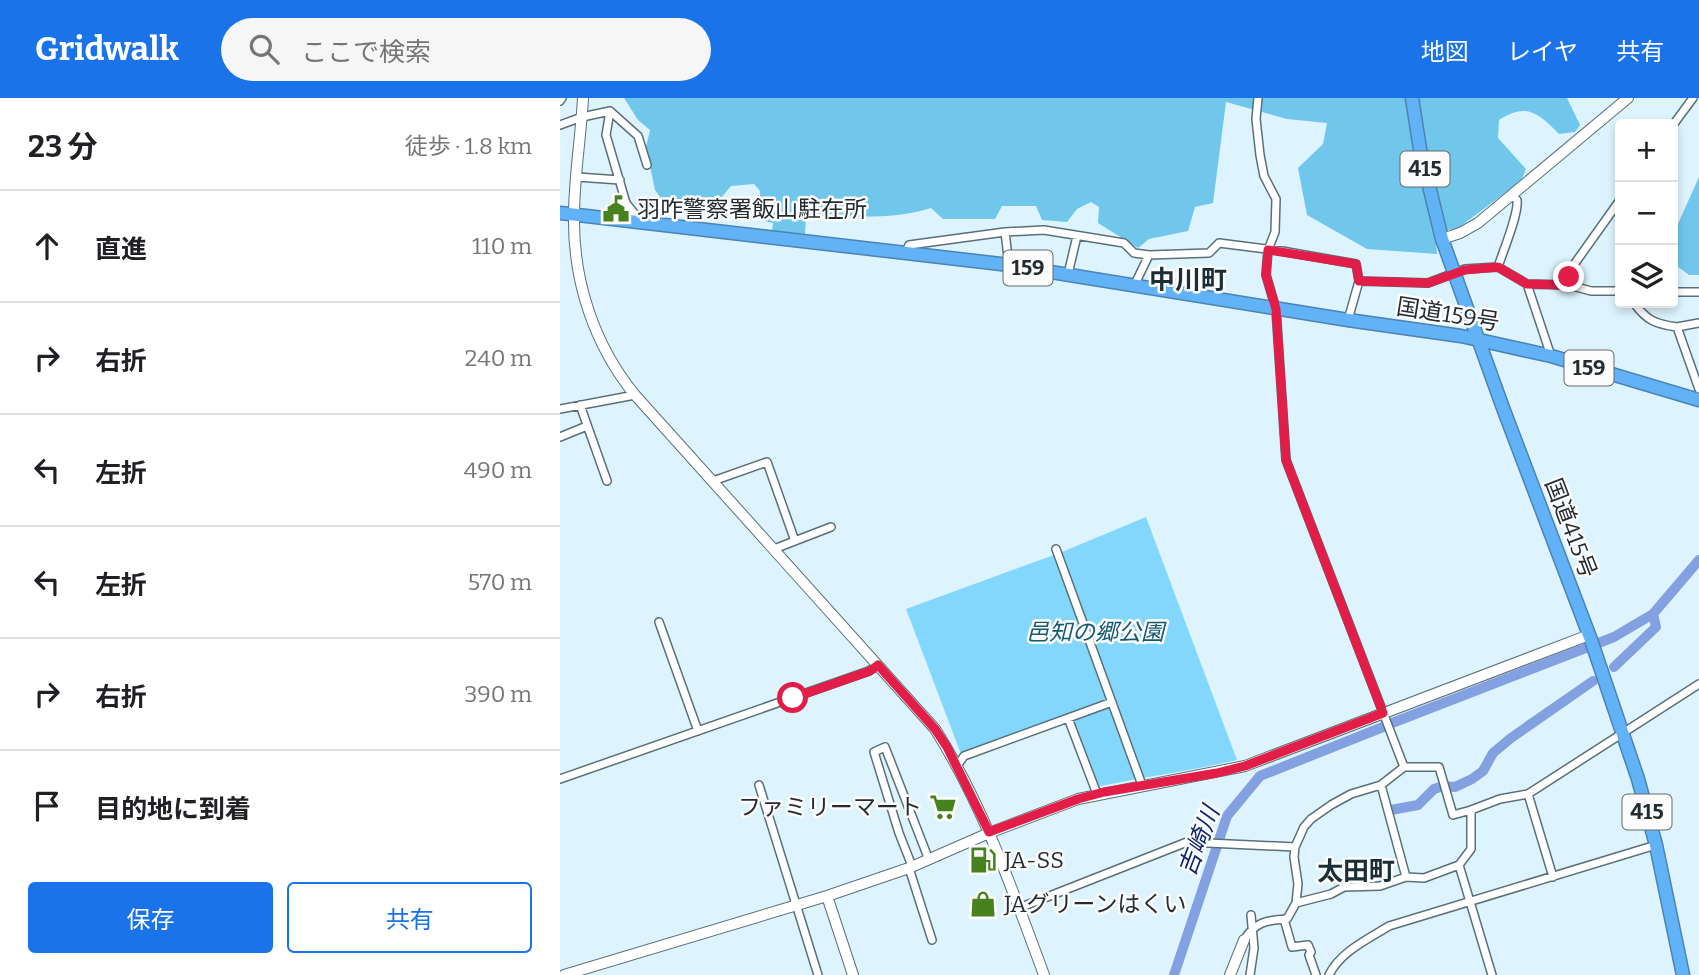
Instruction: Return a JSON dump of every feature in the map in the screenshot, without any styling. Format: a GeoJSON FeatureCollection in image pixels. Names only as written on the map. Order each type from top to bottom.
{"type":"FeatureCollection","features":[{"type":"Feature","properties":{"kind":"highway","name":"国道415号"},"geometry":{"type":"LineString","coordinates":[[1412,98],[1420,149],[1442,239],[1624,734],[1656,845],[1683,975]]}},
{"type":"Feature","properties":{"kind":"highway","name":"国道159号"},"geometry":{"type":"LineString","coordinates":[[560,213],[1009,265],[1479,340],[1551,356],[1699,400]]}},
{"type":"Feature","properties":{"kind":"street"},"geometry":{"type":"LineString","coordinates":[[583,98],[574,216],[576,252],[587,309],[607,355],[635,395],[935,729],[957,766],[989,832],[1044,975]]}},
{"type":"Feature","properties":{"kind":"street"},"geometry":{"type":"LineString","coordinates":[[1258,98],[1255,119],[1260,155],[1264,176],[1276,199],[1274,235],[1268,250],[1266,275],[1276,309],[1286,460],[1404,767]]}},
{"type":"Feature","properties":{"kind":"street"},"geometry":{"type":"LineString","coordinates":[[1442,239],[1478,223],[1628,98]]}},
{"type":"Feature","properties":{"kind":"street"},"geometry":{"type":"LineString","coordinates":[[1677,119],[1693,98]]}},
{"type":"Feature","properties":{"kind":"street"},"geometry":{"type":"LineString","coordinates":[[560,125],[610,111]]}},
{"type":"Feature","properties":{"kind":"street"},"geometry":{"type":"LineString","coordinates":[[610,111],[638,136],[647,165]]}},
{"type":"Feature","properties":{"kind":"street"},"geometry":{"type":"LineString","coordinates":[[610,111],[606,135],[626,203],[634,213],[653,225]]}},
{"type":"Feature","properties":{"kind":"street"},"geometry":{"type":"LineString","coordinates":[[577,177],[620,180]]}},
{"type":"Feature","properties":{"kind":"street"},"geometry":{"type":"LineString","coordinates":[[1498,267],[1518,209],[1517,200],[1511,195]]}},
{"type":"Feature","properties":{"kind":"street"},"geometry":{"type":"LineString","coordinates":[[560,204],[574,216]]}},
{"type":"Feature","properties":{"kind":"street"},"geometry":{"type":"LineString","coordinates":[[1569,285],[1573,267],[1615,207]]}},
{"type":"Feature","properties":{"kind":"street"},"geometry":{"type":"LineString","coordinates":[[906,252],[909,245],[1006,232],[1044,230],[1124,243],[1134,253],[1149,256],[1209,253],[1219,243],[1268,250],[1356,264],[1359,281],[1348,320]]}},
{"type":"Feature","properties":{"kind":"street"},"geometry":{"type":"LineString","coordinates":[[1006,232],[1009,265]]}},
{"type":"Feature","properties":{"kind":"street"},"geometry":{"type":"LineString","coordinates":[[1068,274],[1077,236]]}},
{"type":"Feature","properties":{"kind":"street"},"geometry":{"type":"LineString","coordinates":[[1134,286],[1149,256]]}},
{"type":"Feature","properties":{"kind":"street"},"geometry":{"type":"LineString","coordinates":[[1359,281],[1425,284],[1465,270],[1498,267],[1527,284],[1569,285],[1591,291],[1615,291]]}},
{"type":"Feature","properties":{"kind":"street"},"geometry":{"type":"LineString","coordinates":[[1527,284],[1551,356]]}},
{"type":"Feature","properties":{"kind":"street"},"geometry":{"type":"LineString","coordinates":[[1678,292],[1699,292]]}},
{"type":"Feature","properties":{"kind":"street"},"geometry":{"type":"LineString","coordinates":[[1638,308],[1646,318],[1662,324],[1678,327],[1699,323]]}},
{"type":"Feature","properties":{"kind":"street"},"geometry":{"type":"LineString","coordinates":[[1678,327],[1699,389]]}},
{"type":"Feature","properties":{"kind":"street"},"geometry":{"type":"LineString","coordinates":[[560,409],[635,395]]}},
{"type":"Feature","properties":{"kind":"street"},"geometry":{"type":"LineString","coordinates":[[580,405],[607,481]]}},
{"type":"Feature","properties":{"kind":"street"},"geometry":{"type":"LineString","coordinates":[[560,437],[587,426]]}},
{"type":"Feature","properties":{"kind":"street"},"geometry":{"type":"LineString","coordinates":[[713,481],[767,462],[795,541]]}},
{"type":"Feature","properties":{"kind":"street"},"geometry":{"type":"LineString","coordinates":[[774,549],[831,527]]}},
{"type":"Feature","properties":{"kind":"street"},"geometry":{"type":"LineString","coordinates":[[1056,549],[1142,785]]}},
{"type":"Feature","properties":{"kind":"street"},"geometry":{"type":"LineString","coordinates":[[659,622],[698,731]]}},
{"type":"Feature","properties":{"kind":"street"},"geometry":{"type":"LineString","coordinates":[[564,975],[827,896],[911,867],[989,832],[1078,799],[1245,766],[1590,637]]}},
{"type":"Feature","properties":{"kind":"street"},"geometry":{"type":"LineString","coordinates":[[560,779],[870,671],[878,665]]}},
{"type":"Feature","properties":{"kind":"street"},"geometry":{"type":"LineString","coordinates":[[1230,975],[1244,940],[1252,929],[1260,922],[1287,919],[1296,903],[1298,884],[1293,857],[1304,827],[1311,819],[1351,794],[1381,785],[1404,767],[1439,767],[1453,815],[1500,799],[1528,794],[1699,684]]}},
{"type":"Feature","properties":{"kind":"street"},"geometry":{"type":"LineString","coordinates":[[957,766],[964,756],[1112,702]]}},
{"type":"Feature","properties":{"kind":"street"},"geometry":{"type":"LineString","coordinates":[[1068,718],[1097,794]]}},
{"type":"Feature","properties":{"kind":"street"},"geometry":{"type":"LineString","coordinates":[[929,860],[886,747],[874,752],[932,940]]}},
{"type":"Feature","properties":{"kind":"street"},"geometry":{"type":"LineString","coordinates":[[760,785],[818,975]]}},
{"type":"Feature","properties":{"kind":"street"},"geometry":{"type":"LineString","coordinates":[[1381,785],[1406,877]]}},
{"type":"Feature","properties":{"kind":"street"},"geometry":{"type":"LineString","coordinates":[[1528,794],[1553,877]]}},
{"type":"Feature","properties":{"kind":"street"},"geometry":{"type":"LineString","coordinates":[[1296,903],[1331,894],[1344,887],[1380,886],[1406,877],[1424,878],[1459,865],[1471,849],[1471,810]]}},
{"type":"Feature","properties":{"kind":"street"},"geometry":{"type":"LineString","coordinates":[[1019,908],[1187,842],[1295,848]]}},
{"type":"Feature","properties":{"kind":"street"},"geometry":{"type":"LineString","coordinates":[[1329,975],[1334,965],[1355,947],[1389,926],[1656,845]]}},
{"type":"Feature","properties":{"kind":"street"},"geometry":{"type":"LineString","coordinates":[[1459,865],[1492,975]]}},
{"type":"Feature","properties":{"kind":"street"},"geometry":{"type":"LineString","coordinates":[[827,896],[853,975]]}},
{"type":"Feature","properties":{"kind":"street"},"geometry":{"type":"LineString","coordinates":[[1250,975],[1254,948],[1251,915]]}},
{"type":"Feature","properties":{"kind":"street"},"geometry":{"type":"LineString","coordinates":[[1284,919],[1292,947],[1308,944],[1316,975]]}},
{"type":"Feature","properties":{"kind":"green space","name":"邑知の郷公園"},"geometry":{"type":"Polygon","coordinates":[[[1146,517],[1237,760],[1096,787],[1068,714],[961,754],[906,609],[1062,552],[1146,517]]]}},
{"type":"Feature","properties":{"kind":"shaded area"},"geometry":{"type":"Polygon","coordinates":[[[624,98],[1567,98],[1580,125],[1575,132],[1559,134],[1545,120],[1525,111],[1499,120],[1498,138],[1526,169],[1521,181],[1458,228],[1435,232],[1437,254],[1367,249],[1307,215],[1298,168],[1323,144],[1327,123],[1287,119],[1226,102],[1213,203],[1195,207],[1188,231],[1149,239],[1138,248],[1098,223],[1099,207],[1091,202],[1077,209],[1067,222],[1042,220],[1036,206],[1002,206],[995,219],[943,219],[931,208],[885,216],[806,216],[805,234],[772,231],[773,223],[761,220],[760,191],[754,184],[731,186],[720,199],[698,214],[666,205],[655,190],[646,147],[650,130],[638,120],[624,98]]]}},
{"type":"Feature","properties":{"kind":"shaded area"},"geometry":{"type":"Polygon","coordinates":[[[1699,177],[1699,275],[1689,275],[1678,267],[1678,224],[1699,177]]]}},
{"type":"Feature","properties":{"kind":"waterway","name":"吉崎川"},"geometry":{"type":"LineString","coordinates":[[1614,667],[1656,627],[1653,614],[1699,560]]}},
{"type":"Feature","properties":{"kind":"waterway","name":"吉崎川"},"geometry":{"type":"LineString","coordinates":[[1392,723],[1614,637],[1653,614]]}},
{"type":"Feature","properties":{"kind":"waterway","name":"吉崎川"},"geometry":{"type":"LineString","coordinates":[[1391,810],[1418,805],[1434,789],[1443,786],[1455,787],[1472,779],[1483,771],[1493,753],[1511,738],[1593,681]]}},
{"type":"Feature","properties":{"kind":"waterway","name":"吉崎川"},"geometry":{"type":"LineString","coordinates":[[1174,975],[1227,816],[1260,776],[1383,727]]}},
{"type":"Feature","properties":{"kind":"place","name":"羽咋警察署飯山駐在所"},"geometry":{"type":"Point","coordinates":[616,209]}},
{"type":"Feature","properties":{"kind":"place","name":"ファミリーマート"},"geometry":{"type":"Point","coordinates":[943,807]}},
{"type":"Feature","properties":{"kind":"place","name":"JA-SS"},"geometry":{"type":"Point","coordinates":[983,860]}},
{"type":"Feature","properties":{"kind":"place","name":"JAグリーンはくい"},"geometry":{"type":"Point","coordinates":[983,904]}},
{"type":"Feature","properties":{"kind":"district","name":"中川町"},"geometry":{"type":"Point","coordinates":[1188,280]}},
{"type":"Feature","properties":{"kind":"district","name":"太田町"},"geometry":{"type":"Point","coordinates":[1356,871]}},
{"type":"Feature","properties":{"kind":"route"},"geometry":{"type":"LineString","coordinates":[[793,698],[870,671],[878,665],[908,696],[947,747],[989,832],[1104,792],[1245,766],[1383,713],[1286,460],[1276,309],[1266,275],[1268,250],[1356,264],[1359,281],[1378,283],[1428,283],[1465,270],[1498,267],[1527,284],[1569,285],[1569,277]]}}]}
